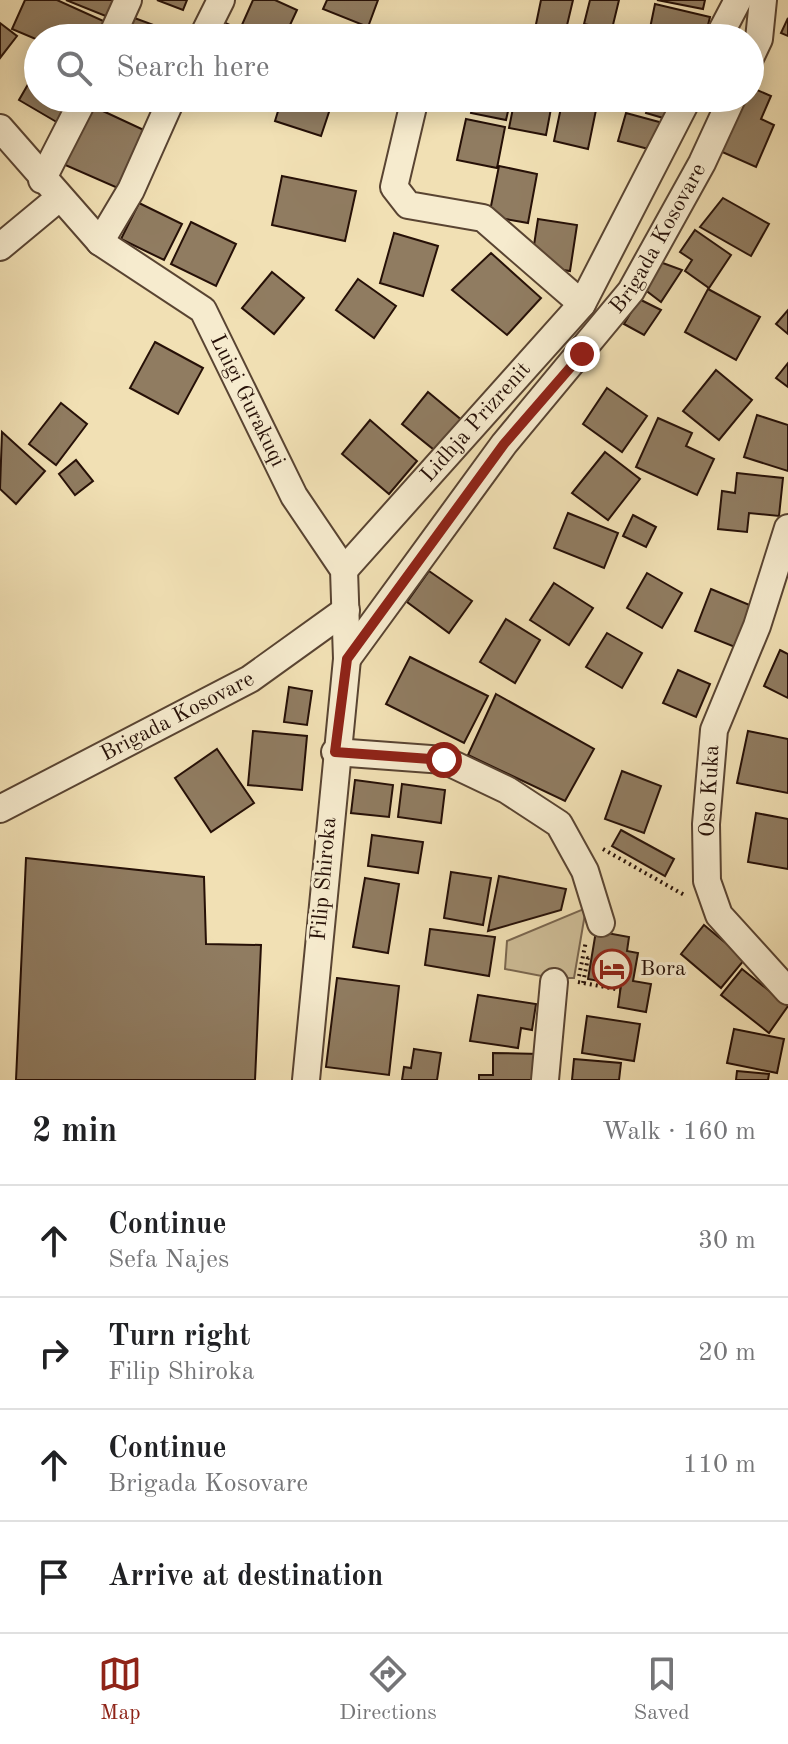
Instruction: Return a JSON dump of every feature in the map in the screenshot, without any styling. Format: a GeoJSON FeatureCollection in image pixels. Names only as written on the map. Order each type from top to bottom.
{"type":"FeatureCollection","features":[{"type":"Feature","properties":{"kind":"street"},"geometry":{"type":"LineString","coordinates":[[117,24],[128,0]]}},
{"type":"Feature","properties":{"kind":"street"},"geometry":{"type":"LineString","coordinates":[[209,24],[221,0]]}},
{"type":"Feature","properties":{"kind":"street"},"geometry":{"type":"LineString","coordinates":[[725,24],[738,0]]}},
{"type":"Feature","properties":{"kind":"street"},"geometry":{"type":"LineString","coordinates":[[761,24],[763,0]]}},
{"type":"Feature","properties":{"kind":"street"},"geometry":{"type":"LineString","coordinates":[[0,247],[50,189],[79,112]]}},
{"type":"Feature","properties":{"kind":"street"},"geometry":{"type":"LineString","coordinates":[[100,242],[131,190],[166,112]]}},
{"type":"Feature","properties":{"kind":"street"},"geometry":{"type":"LineString","coordinates":[[412,112],[394,187],[408,205],[483,218],[582,304]]}},
{"type":"Feature","properties":{"kind":"street","name":"Lidhja Prizrenit"},"geometry":{"type":"LineString","coordinates":[[344,570],[582,304],[681,112]]}},
{"type":"Feature","properties":{"kind":"street","name":"Brigada Kosovare"},"geometry":{"type":"LineString","coordinates":[[346,668],[504,444],[631,291],[702,163],[726,112]]}},
{"type":"Feature","properties":{"kind":"street","name":"Luigi Gurakuqi"},"geometry":{"type":"LineString","coordinates":[[0,128],[50,189],[100,242],[203,310],[294,496],[344,570]]}},
{"type":"Feature","properties":{"kind":"street","name":"Oso Kuka"},"geometry":{"type":"LineString","coordinates":[[788,528],[757,626],[714,730],[706,824],[707,881],[719,915],[788,991]]}},
{"type":"Feature","properties":{"kind":"street"},"geometry":{"type":"LineString","coordinates":[[344,570],[346,668]]}},
{"type":"Feature","properties":{"kind":"street","name":"Brigada Kosovare"},"geometry":{"type":"LineString","coordinates":[[0,809],[250,679],[346,610]]}},
{"type":"Feature","properties":{"kind":"street","name":"Filip Shiroka"},"geometry":{"type":"LineString","coordinates":[[306,1080],[335,752],[346,668]]}},
{"type":"Feature","properties":{"kind":"street"},"geometry":{"type":"LineString","coordinates":[[335,752],[444,760],[507,790],[559,824],[585,871],[594,930]]}},
{"type":"Feature","properties":{"kind":"street"},"geometry":{"type":"LineString","coordinates":[[545,1080],[572,982]]}},
{"type":"Feature","properties":{"kind":"path"},"geometry":{"type":"LineString","coordinates":[[599,847],[719,915]]}},
{"type":"Feature","properties":{"kind":"path"},"geometry":{"type":"LineString","coordinates":[[572,982],[594,930]]}},
{"type":"Feature","properties":{"kind":"path"},"geometry":{"type":"LineString","coordinates":[[572,982],[591,958]]}},
{"type":"Feature","properties":{"kind":"path"},"geometry":{"type":"LineString","coordinates":[[572,982],[621,990]]}},
{"type":"Feature","properties":{"kind":"shaded area"},"geometry":{"type":"Polygon","coordinates":[[[586,908],[574,978],[552,978],[505,969],[507,941],[586,908]]]}},
{"type":"Feature","properties":{"kind":"building"},"geometry":{"type":"Polygon","coordinates":[[[25,0],[57,0],[110,24],[24,24],[24,34],[12,29],[25,0]]]}},
{"type":"Feature","properties":{"kind":"building"},"geometry":{"type":"Polygon","coordinates":[[[66,0],[127,0],[118,21],[66,0]]]}},
{"type":"Feature","properties":{"kind":"building"},"geometry":{"type":"Polygon","coordinates":[[[157,0],[187,0],[183,10],[157,0]]]}},
{"type":"Feature","properties":{"kind":"building"},"geometry":{"type":"Polygon","coordinates":[[[253,0],[275,0],[297,10],[290,24],[242,24],[253,0]]]}},
{"type":"Feature","properties":{"kind":"building"},"geometry":{"type":"Polygon","coordinates":[[[327,0],[378,0],[369,24],[360,24],[323,9],[327,0]]]}},
{"type":"Feature","properties":{"kind":"building"},"geometry":{"type":"Polygon","coordinates":[[[541,0],[573,0],[567,24],[536,24],[541,0]]]}},
{"type":"Feature","properties":{"kind":"building"},"geometry":{"type":"Polygon","coordinates":[[[590,0],[619,0],[613,24],[584,24],[590,0]]]}},
{"type":"Feature","properties":{"kind":"building"},"geometry":{"type":"Polygon","coordinates":[[[657,0],[705,0],[703,9],[657,0]]]}},
{"type":"Feature","properties":{"kind":"building"},"geometry":{"type":"Polygon","coordinates":[[[655,4],[710,17],[708,24],[651,24],[655,4]]]}},
{"type":"Feature","properties":{"kind":"building"},"geometry":{"type":"Polygon","coordinates":[[[129,16],[151,24],[126,24],[129,16]]]}},
{"type":"Feature","properties":{"kind":"building"},"geometry":{"type":"Polygon","coordinates":[[[788,18],[788,36],[781,33],[788,18]]]}},
{"type":"Feature","properties":{"kind":"building"},"geometry":{"type":"Polygon","coordinates":[[[0,23],[17,36],[0,58],[0,23]]]}},
{"type":"Feature","properties":{"kind":"building"},"geometry":{"type":"Polygon","coordinates":[[[764,93],[771,96],[761,119],[774,125],[756,167],[720,151],[738,112],[764,112],[764,93]]]}},
{"type":"Feature","properties":{"kind":"building"},"geometry":{"type":"Polygon","coordinates":[[[40,112],[67,112],[60,124],[40,112]]]}},
{"type":"Feature","properties":{"kind":"building"},"geometry":{"type":"Polygon","coordinates":[[[87,112],[105,112],[146,131],[120,189],[63,164],[87,112]]]}},
{"type":"Feature","properties":{"kind":"building"},"geometry":{"type":"Polygon","coordinates":[[[278,112],[329,112],[321,136],[275,121],[278,112]]]}},
{"type":"Feature","properties":{"kind":"building"},"geometry":{"type":"Polygon","coordinates":[[[471,112],[508,112],[506,120],[471,112]]]}},
{"type":"Feature","properties":{"kind":"building"},"geometry":{"type":"Polygon","coordinates":[[[512,112],[550,112],[546,135],[509,128],[512,112]]]}},
{"type":"Feature","properties":{"kind":"building"},"geometry":{"type":"Polygon","coordinates":[[[560,112],[596,112],[588,149],[554,141],[560,112]]]}},
{"type":"Feature","properties":{"kind":"building"},"geometry":{"type":"Polygon","coordinates":[[[646,112],[672,112],[670,120],[646,112]]]}},
{"type":"Feature","properties":{"kind":"building"},"geometry":{"type":"Polygon","coordinates":[[[626,113],[663,123],[656,151],[618,141],[626,113]]]}},
{"type":"Feature","properties":{"kind":"building"},"geometry":{"type":"Polygon","coordinates":[[[466,119],[505,127],[497,168],[457,160],[466,119]]]}},
{"type":"Feature","properties":{"kind":"building"},"geometry":{"type":"Polygon","coordinates":[[[499,166],[537,174],[528,223],[489,216],[499,166]]]}},
{"type":"Feature","properties":{"kind":"building"},"geometry":{"type":"Polygon","coordinates":[[[282,176],[356,191],[345,241],[272,225],[282,176]]]}},
{"type":"Feature","properties":{"kind":"building"},"geometry":{"type":"Polygon","coordinates":[[[723,198],[769,224],[751,256],[700,227],[723,198]]]}},
{"type":"Feature","properties":{"kind":"building"},"geometry":{"type":"Polygon","coordinates":[[[139,203],[182,224],[164,260],[121,239],[139,203]]]}},
{"type":"Feature","properties":{"kind":"building"},"geometry":{"type":"Polygon","coordinates":[[[538,219],[577,225],[570,271],[531,265],[538,219]]]}},
{"type":"Feature","properties":{"kind":"building"},"geometry":{"type":"Polygon","coordinates":[[[191,222],[236,244],[216,286],[171,264],[191,222]]]}},
{"type":"Feature","properties":{"kind":"building"},"geometry":{"type":"Polygon","coordinates":[[[695,230],[731,255],[709,288],[685,271],[692,260],[680,252],[695,230]]]}},
{"type":"Feature","properties":{"kind":"building"},"geometry":{"type":"Polygon","coordinates":[[[394,233],[438,246],[423,296],[380,283],[394,233]]]}},
{"type":"Feature","properties":{"kind":"building"},"geometry":{"type":"Polygon","coordinates":[[[491,253],[541,298],[507,335],[452,290],[491,253]]]}},
{"type":"Feature","properties":{"kind":"building"},"geometry":{"type":"Polygon","coordinates":[[[660,262],[682,270],[661,302],[644,289],[660,262]]]}},
{"type":"Feature","properties":{"kind":"building"},"geometry":{"type":"Polygon","coordinates":[[[272,272],[304,298],[274,334],[242,308],[272,272]]]}},
{"type":"Feature","properties":{"kind":"building"},"geometry":{"type":"Polygon","coordinates":[[[358,279],[396,306],[374,338],[336,310],[358,279]]]}},
{"type":"Feature","properties":{"kind":"building"},"geometry":{"type":"Polygon","coordinates":[[[708,289],[760,317],[736,360],[685,332],[708,289]]]}},
{"type":"Feature","properties":{"kind":"building"},"geometry":{"type":"Polygon","coordinates":[[[639,299],[661,310],[644,335],[624,324],[639,299]]]}},
{"type":"Feature","properties":{"kind":"building"},"geometry":{"type":"Polygon","coordinates":[[[788,310],[788,334],[776,324],[788,310]]]}},
{"type":"Feature","properties":{"kind":"building"},"geometry":{"type":"Polygon","coordinates":[[[155,342],[203,368],[178,414],[130,388],[155,342]]]}},
{"type":"Feature","properties":{"kind":"building"},"geometry":{"type":"Polygon","coordinates":[[[788,363],[788,387],[776,378],[788,363]]]}},
{"type":"Feature","properties":{"kind":"building"},"geometry":{"type":"Polygon","coordinates":[[[716,370],[752,400],[719,440],[683,411],[716,370]]]}},
{"type":"Feature","properties":{"kind":"building"},"geometry":{"type":"Polygon","coordinates":[[[607,388],[647,416],[622,452],[583,424],[607,388]]]}},
{"type":"Feature","properties":{"kind":"building"},"geometry":{"type":"Polygon","coordinates":[[[428,392],[464,422],[438,453],[402,424],[428,392]]]}},
{"type":"Feature","properties":{"kind":"building"},"geometry":{"type":"Polygon","coordinates":[[[61,403],[87,424],[56,465],[29,444],[61,403]]]}},
{"type":"Feature","properties":{"kind":"building"},"geometry":{"type":"Polygon","coordinates":[[[757,415],[788,425],[788,471],[744,457],[757,415]]]}},
{"type":"Feature","properties":{"kind":"building"},"geometry":{"type":"Polygon","coordinates":[[[658,418],[692,433],[686,446],[714,459],[697,495],[636,467],[658,418]]]}},
{"type":"Feature","properties":{"kind":"building"},"geometry":{"type":"Polygon","coordinates":[[[370,420],[417,461],[389,494],[342,454],[370,420]]]}},
{"type":"Feature","properties":{"kind":"building"},"geometry":{"type":"Polygon","coordinates":[[[2,432],[45,471],[16,504],[0,489],[2,432]]]}},
{"type":"Feature","properties":{"kind":"building"},"geometry":{"type":"Polygon","coordinates":[[[605,452],[640,479],[608,520],[572,493],[605,452]]]}},
{"type":"Feature","properties":{"kind":"building"},"geometry":{"type":"Polygon","coordinates":[[[76,460],[93,481],[75,495],[59,474],[76,460]]]}},
{"type":"Feature","properties":{"kind":"building"},"geometry":{"type":"Polygon","coordinates":[[[737,473],[783,478],[779,516],[749,513],[747,532],[718,529],[722,491],[735,493],[737,473]]]}},
{"type":"Feature","properties":{"kind":"building"},"geometry":{"type":"Polygon","coordinates":[[[568,513],[618,533],[604,568],[554,548],[568,513]]]}},
{"type":"Feature","properties":{"kind":"building"},"geometry":{"type":"Polygon","coordinates":[[[633,515],[656,527],[646,547],[623,536],[633,515]]]}},
{"type":"Feature","properties":{"kind":"building"},"geometry":{"type":"Polygon","coordinates":[[[429,571],[472,601],[449,633],[407,602],[429,571]]]}},
{"type":"Feature","properties":{"kind":"building"},"geometry":{"type":"Polygon","coordinates":[[[647,573],[682,593],[662,628],[627,608],[647,573]]]}},
{"type":"Feature","properties":{"kind":"building"},"geometry":{"type":"Polygon","coordinates":[[[554,583],[593,608],[569,645],[530,620],[554,583]]]}},
{"type":"Feature","properties":{"kind":"building"},"geometry":{"type":"Polygon","coordinates":[[[711,589],[752,606],[735,647],[695,631],[711,589]]]}},
{"type":"Feature","properties":{"kind":"building"},"geometry":{"type":"Polygon","coordinates":[[[506,619],[540,640],[515,683],[480,662],[506,619]]]}},
{"type":"Feature","properties":{"kind":"building"},"geometry":{"type":"Polygon","coordinates":[[[607,633],[642,653],[622,688],[586,667],[607,633]]]}},
{"type":"Feature","properties":{"kind":"building"},"geometry":{"type":"Polygon","coordinates":[[[780,650],[788,654],[788,698],[764,686],[780,650]]]}},
{"type":"Feature","properties":{"kind":"building"},"geometry":{"type":"Polygon","coordinates":[[[410,657],[488,696],[464,743],[386,704],[410,657]]]}},
{"type":"Feature","properties":{"kind":"building"},"geometry":{"type":"Polygon","coordinates":[[[678,670],[710,684],[696,717],[663,703],[678,670]]]}},
{"type":"Feature","properties":{"kind":"building"},"geometry":{"type":"Polygon","coordinates":[[[289,687],[312,691],[307,725],[284,722],[289,687]]]}},
{"type":"Feature","properties":{"kind":"building"},"geometry":{"type":"Polygon","coordinates":[[[496,694],[594,749],[565,801],[468,755],[496,694]]]}},
{"type":"Feature","properties":{"kind":"building"},"geometry":{"type":"Polygon","coordinates":[[[253,731],[307,736],[302,790],[248,785],[253,731]]]}},
{"type":"Feature","properties":{"kind":"building"},"geometry":{"type":"Polygon","coordinates":[[[748,731],[788,739],[788,793],[737,783],[748,731]]]}},
{"type":"Feature","properties":{"kind":"building"},"geometry":{"type":"Polygon","coordinates":[[[217,749],[254,803],[211,832],[175,778],[217,749]]]}},
{"type":"Feature","properties":{"kind":"building"},"geometry":{"type":"Polygon","coordinates":[[[622,771],[661,786],[644,833],[605,819],[622,771]]]}},
{"type":"Feature","properties":{"kind":"building"},"geometry":{"type":"Polygon","coordinates":[[[355,780],[393,785],[389,817],[351,813],[355,780]]]}},
{"type":"Feature","properties":{"kind":"building"},"geometry":{"type":"Polygon","coordinates":[[[402,784],[445,790],[441,823],[398,817],[402,784]]]}},
{"type":"Feature","properties":{"kind":"building"},"geometry":{"type":"Polygon","coordinates":[[[756,813],[788,819],[788,869],[748,862],[756,813]]]}},
{"type":"Feature","properties":{"kind":"building"},"geometry":{"type":"Polygon","coordinates":[[[621,830],[674,859],[665,876],[612,846],[621,830]]]}},
{"type":"Feature","properties":{"kind":"building"},"geometry":{"type":"Polygon","coordinates":[[[372,835],[423,842],[418,873],[368,866],[372,835]]]}},
{"type":"Feature","properties":{"kind":"building"},"geometry":{"type":"Polygon","coordinates":[[[26,858],[204,877],[206,944],[261,945],[255,1080],[16,1080],[26,858]]]}},
{"type":"Feature","properties":{"kind":"building"},"geometry":{"type":"Polygon","coordinates":[[[451,872],[491,878],[483,925],[444,918],[451,872]]]}},
{"type":"Feature","properties":{"kind":"building"},"geometry":{"type":"Polygon","coordinates":[[[499,876],[566,889],[561,910],[488,931],[499,876]]]}},
{"type":"Feature","properties":{"kind":"building"},"geometry":{"type":"Polygon","coordinates":[[[365,878],[399,884],[388,953],[353,947],[365,878]]]}},
{"type":"Feature","properties":{"kind":"building"},"geometry":{"type":"Polygon","coordinates":[[[704,925],[745,959],[721,988],[681,954],[704,925]]]}},
{"type":"Feature","properties":{"kind":"building"},"geometry":{"type":"Polygon","coordinates":[[[430,929],[495,937],[489,976],[425,965],[430,929]]]}},
{"type":"Feature","properties":{"kind":"building","name":"Bora"},"geometry":{"type":"Polygon","coordinates":[[[596,931],[629,937],[627,951],[638,953],[633,981],[651,984],[646,1012],[618,1007],[621,985],[588,979],[596,931]]]}},
{"type":"Feature","properties":{"kind":"building"},"geometry":{"type":"Polygon","coordinates":[[[742,969],[788,1006],[769,1033],[721,995],[742,969]]]}},
{"type":"Feature","properties":{"kind":"building"},"geometry":{"type":"Polygon","coordinates":[[[337,978],[399,986],[389,1075],[326,1067],[337,978]]]}},
{"type":"Feature","properties":{"kind":"building"},"geometry":{"type":"Polygon","coordinates":[[[478,995],[536,1004],[532,1030],[521,1028],[518,1048],[470,1041],[478,995]]]}},
{"type":"Feature","properties":{"kind":"building"},"geometry":{"type":"Polygon","coordinates":[[[587,1016],[640,1024],[634,1061],[582,1053],[587,1016]]]}},
{"type":"Feature","properties":{"kind":"building"},"geometry":{"type":"Polygon","coordinates":[[[734,1029],[784,1039],[777,1073],[727,1063],[734,1029]]]}},
{"type":"Feature","properties":{"kind":"building"},"geometry":{"type":"Polygon","coordinates":[[[414,1049],[441,1053],[437,1080],[402,1080],[404,1067],[411,1068],[414,1049]]]}},
{"type":"Feature","properties":{"kind":"building"},"geometry":{"type":"Polygon","coordinates":[[[493,1053],[540,1054],[539,1080],[479,1080],[479,1075],[493,1075],[493,1053]]]}},
{"type":"Feature","properties":{"kind":"building"},"geometry":{"type":"Polygon","coordinates":[[[574,1059],[621,1063],[619,1080],[572,1080],[574,1059]]]}},
{"type":"Feature","properties":{"kind":"building"},"geometry":{"type":"Polygon","coordinates":[[[737,1071],[769,1074],[768,1080],[736,1080],[737,1071]]]}},
{"type":"Feature","properties":{"kind":"place","name":"Bora"},"geometry":{"type":"Point","coordinates":[612,969]}},
{"type":"Feature","properties":{"kind":"route"},"geometry":{"type":"LineString","coordinates":[[444,760],[335,752],[347,659],[504,444],[582,354]]}}]}
